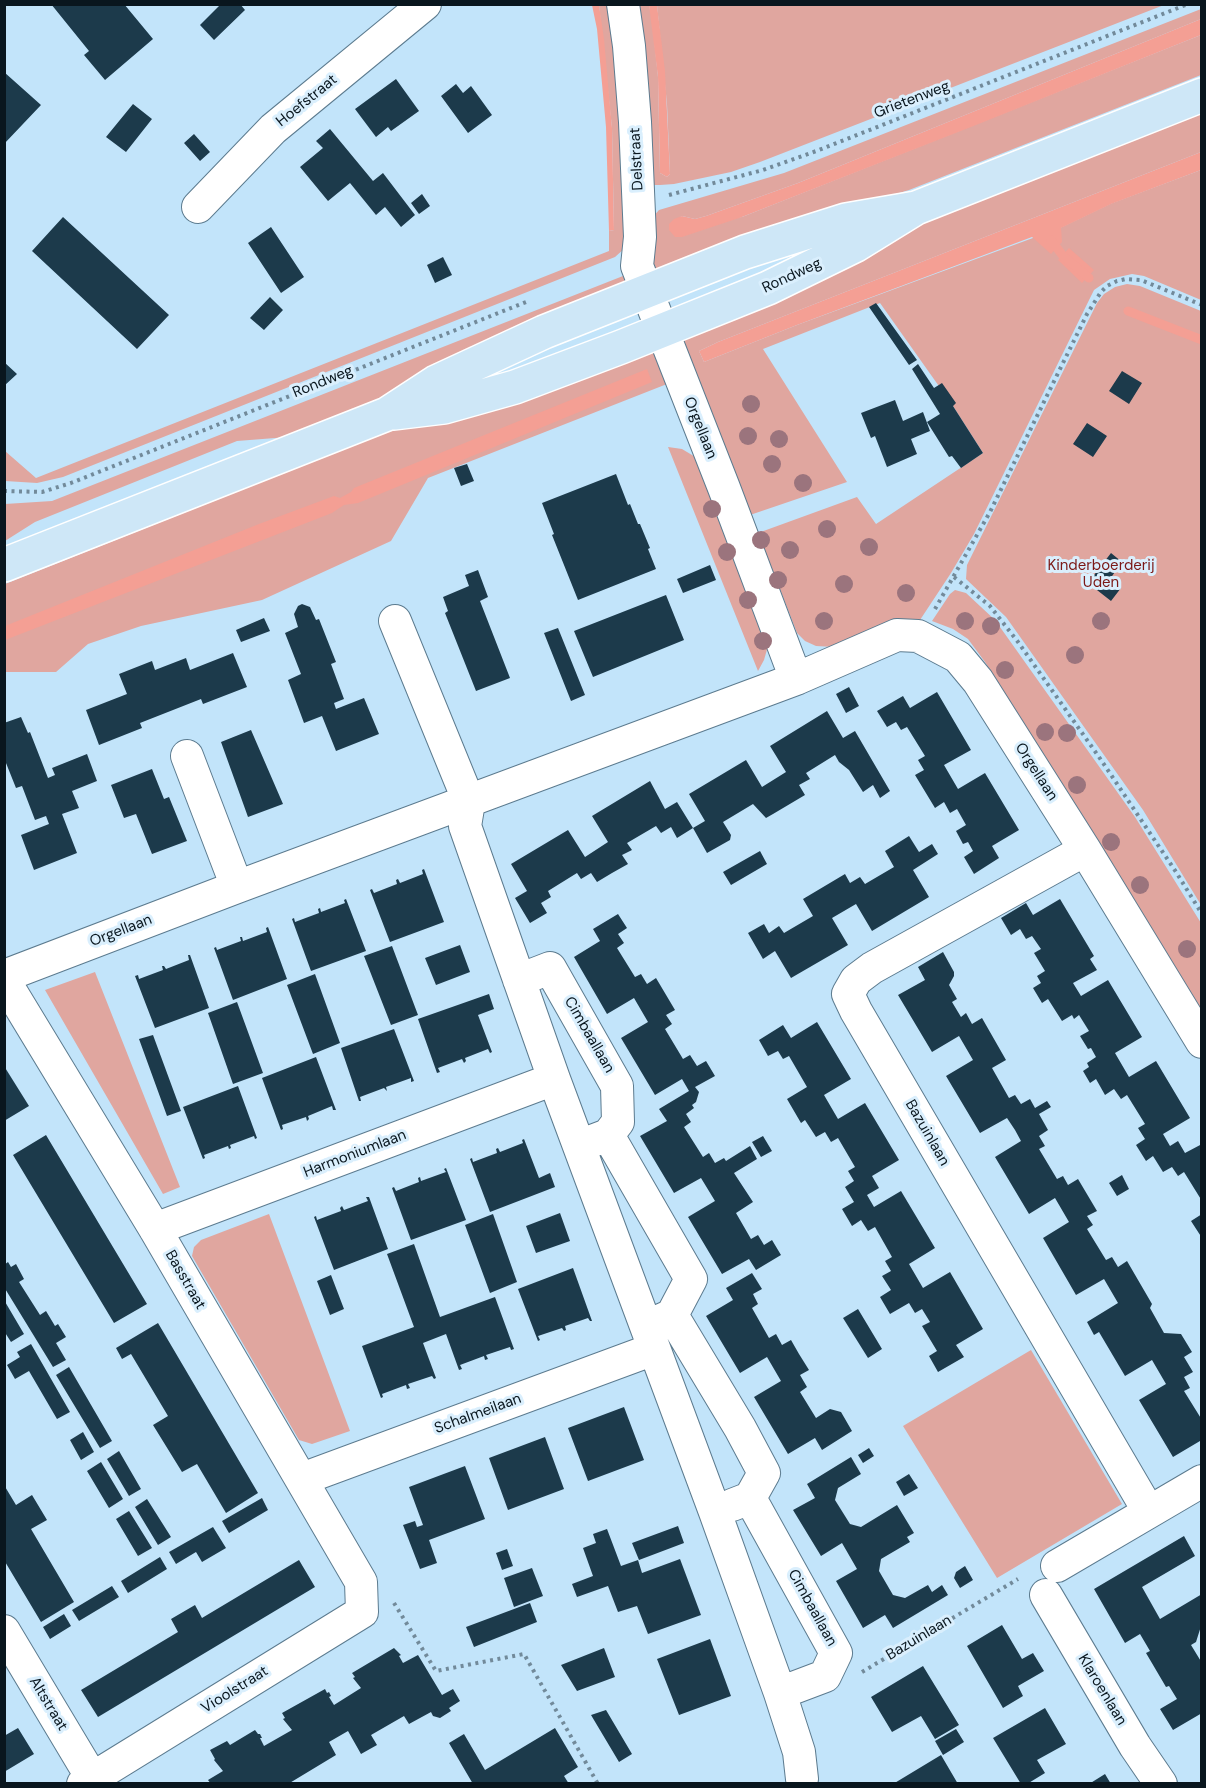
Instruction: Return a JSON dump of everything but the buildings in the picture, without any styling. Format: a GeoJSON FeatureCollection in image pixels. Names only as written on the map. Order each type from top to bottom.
{"type":"FeatureCollection","features":[{"type":"Feature","properties":{"kind":"main road","name":"Rondweg"},"geometry":{"type":"LineString","coordinates":[[4,565],[387,414],[444,407],[515,387],[621,347],[653,311],[768,288],[856,245],[916,208],[1202,94]]}},
{"type":"Feature","properties":{"kind":"street","name":"Hoefstraat"},"geometry":{"type":"LineString","coordinates":[[198,207],[273,129],[425,4]]}},
{"type":"Feature","properties":{"kind":"street","name":"Delstraat"},"geometry":{"type":"LineString","coordinates":[[623,4],[630,57],[639,201],[640,237],[637,266],[653,311]]}},
{"type":"Feature","properties":{"kind":"street","name":"Orgellaan"},"geometry":{"type":"LineString","coordinates":[[653,311],[720,477],[796,679]]}},
{"type":"Feature","properties":{"kind":"street"},"geometry":{"type":"LineString","coordinates":[[395,621],[469,802],[465,826],[554,1079],[579,1146],[657,1330],[715,1512],[799,1752],[796,1782]]}},
{"type":"Feature","properties":{"kind":"street","name":"Orgellaan"},"geometry":{"type":"LineString","coordinates":[[4,978],[237,887],[796,679],[897,635],[918,636],[958,657],[978,681],[1085,850],[1202,1042]]}},
{"type":"Feature","properties":{"kind":"street"},"geometry":{"type":"LineString","coordinates":[[187,756],[237,887]]}},
{"type":"Feature","properties":{"kind":"street","name":"Bazuinlaan"},"geometry":{"type":"LineString","coordinates":[[1085,850],[872,968],[856,980],[848,994],[1149,1512]]}},
{"type":"Feature","properties":{"kind":"street","name":"Cimbaallaan"},"geometry":{"type":"LineString","coordinates":[[519,980],[550,968],[559,982],[617,1086],[618,1122],[608,1135]]}},
{"type":"Feature","properties":{"kind":"street","name":"Basstraat"},"geometry":{"type":"LineString","coordinates":[[4,978],[155,1228],[360,1582]]}},
{"type":"Feature","properties":{"kind":"street","name":"Harmoniumlaan"},"geometry":{"type":"LineString","coordinates":[[155,1228],[554,1079]]}},
{"type":"Feature","properties":{"kind":"street"},"geometry":{"type":"LineString","coordinates":[[579,1146],[608,1135],[691,1279],[657,1330]]}},
{"type":"Feature","properties":{"kind":"street"},"geometry":{"type":"LineString","coordinates":[[657,1330],[740,1428],[764,1473],[750,1498],[715,1512]]}},
{"type":"Feature","properties":{"kind":"street","name":"Schalmeilaan"},"geometry":{"type":"LineString","coordinates":[[302,1479],[657,1330]]}},
{"type":"Feature","properties":{"kind":"street"},"geometry":{"type":"LineString","coordinates":[[1052,1581],[1149,1512],[1202,1481]]}},
{"type":"Feature","properties":{"kind":"street","name":"Cimbaallaan"},"geometry":{"type":"LineString","coordinates":[[750,1498],[836,1653],[825,1676],[780,1693]]}},
{"type":"Feature","properties":{"kind":"street","name":"Klaroenlaan"},"geometry":{"type":"LineString","coordinates":[[1052,1581],[1135,1746],[1161,1784]]}},
{"type":"Feature","properties":{"kind":"street","name":"Vioolstraat"},"geometry":{"type":"LineString","coordinates":[[88,1781],[362,1612],[360,1582]]}},
{"type":"Feature","properties":{"kind":"street","name":"Altstraat"},"geometry":{"type":"LineString","coordinates":[[4,1630],[88,1781]]}},
{"type":"Feature","properties":{"kind":"path","name":"Grietenweg"},"geometry":{"type":"LineString","coordinates":[[639,201],[722,182],[819,150],[1188,4]]}},
{"type":"Feature","properties":{"kind":"path"},"geometry":{"type":"LineString","coordinates":[[918,636],[990,512],[1087,314],[1101,292],[1117,281],[1141,280],[1202,305]]}},
{"type":"Feature","properties":{"kind":"path","name":"Rondweg"},"geometry":{"type":"LineString","coordinates":[[4,491],[42,492],[71,483],[532,300]]}},
{"type":"Feature","properties":{"kind":"path"},"geometry":{"type":"LineString","coordinates":[[954,577],[990,606],[1018,642],[1106,766],[1202,914]]}},
{"type":"Feature","properties":{"kind":"path","name":"Bazuinlaan"},"geometry":{"type":"LineString","coordinates":[[859,1674],[1020,1579],[1052,1581]]}},
{"type":"Feature","properties":{"kind":"path"},"geometry":{"type":"LineString","coordinates":[[360,1582],[386,1588],[436,1671],[524,1654],[598,1784]]}},
{"type":"Feature","properties":{"kind":"green space"},"geometry":{"type":"Polygon","coordinates":[[[599,5],[612,5],[622,64],[625,248],[615,257],[63,477],[37,483],[5,481],[5,451],[36,478],[609,251],[609,231],[614,230],[612,128],[599,5]]]}},
{"type":"Feature","properties":{"kind":"green space"},"geometry":{"type":"Polygon","coordinates":[[[630,5],[649,5],[658,77],[660,173],[667,177],[670,174],[667,104],[657,5],[1164,5],[760,162],[731,172],[674,184],[654,185],[650,181],[630,5]]]}},
{"type":"Feature","properties":{"kind":"green space"},"geometry":{"type":"Polygon","coordinates":[[[1201,9],[1201,19],[798,183],[706,216],[695,219],[682,216],[670,224],[742,217],[1201,35],[1201,75],[909,190],[753,238],[656,276],[651,219],[659,210],[784,173],[1201,9]]]}},
{"type":"Feature","properties":{"kind":"green space"},"geometry":{"type":"Polygon","coordinates":[[[1201,111],[1201,152],[699,351],[704,362],[797,325],[1060,228],[1110,204],[1201,170],[1201,300],[1144,276],[1132,274],[1110,279],[1094,290],[974,534],[920,620],[895,624],[834,647],[816,646],[805,641],[797,633],[758,533],[857,497],[876,524],[983,453],[953,406],[880,303],[763,349],[847,482],[750,515],[679,332],[922,224],[1201,111]]]}},
{"type":"Feature","properties":{"kind":"green space"},"geometry":{"type":"Polygon","coordinates":[[[623,276],[628,288],[386,396],[288,437],[237,441],[35,522],[5,541],[5,504],[52,501],[623,276]]]}},
{"type":"Feature","properties":{"kind":"green space","name":"Kinderboerderij Uden"},"geometry":{"type":"Polygon","coordinates":[[[1127,284],[1140,286],[1201,311],[1201,905],[1143,810],[1006,617],[966,579],[967,565],[1097,303],[1104,294],[1115,287],[1127,284]]]}},
{"type":"Feature","properties":{"kind":"green space"},"geometry":{"type":"Polygon","coordinates":[[[651,344],[667,384],[428,478],[391,541],[262,600],[141,626],[88,644],[56,672],[5,672],[5,584],[397,428],[651,344]]]}},
{"type":"Feature","properties":{"kind":"green space"},"geometry":{"type":"Polygon","coordinates":[[[668,447],[682,449],[697,458],[768,646],[758,671],[668,447]]]}},
{"type":"Feature","properties":{"kind":"green space"},"geometry":{"type":"Polygon","coordinates":[[[955,590],[966,593],[995,620],[1135,817],[1201,923],[1201,1012],[985,662],[968,639],[953,629],[932,621],[955,590]]]}},
{"type":"Feature","properties":{"kind":"green space"},"geometry":{"type":"Polygon","coordinates":[[[95,972],[180,1187],[163,1194],[45,990],[95,972]]]}},
{"type":"Feature","properties":{"kind":"green space"},"geometry":{"type":"Polygon","coordinates":[[[269,1214],[350,1431],[312,1444],[299,1440],[192,1256],[194,1247],[201,1240],[269,1214]]]}},
{"type":"Feature","properties":{"kind":"green space"},"geometry":{"type":"Polygon","coordinates":[[[1031,1350],[1122,1504],[997,1578],[903,1426],[1031,1350]]]}},
{"type":"Feature","properties":{"kind":"shaded area"},"geometry":{"type":"Polygon","coordinates":[[[592,5],[599,5],[612,128],[614,230],[609,231],[606,127],[597,29],[592,5]]]}},
{"type":"Feature","properties":{"kind":"shaded area"},"geometry":{"type":"Polygon","coordinates":[[[649,5],[657,5],[665,71],[670,174],[667,177],[660,173],[658,77],[649,5]]]}},
{"type":"Feature","properties":{"kind":"shaded area"},"geometry":{"type":"Polygon","coordinates":[[[1201,19],[1201,35],[976,125],[742,217],[682,237],[675,237],[669,230],[669,224],[674,219],[682,216],[695,219],[706,216],[798,183],[1201,19]]]}},
{"type":"Feature","properties":{"kind":"shaded area"},"geometry":{"type":"Polygon","coordinates":[[[1201,152],[1201,170],[1111,204],[1061,228],[1062,242],[1051,254],[1032,237],[704,362],[699,351],[718,342],[1201,152]]]}},
{"type":"Feature","properties":{"kind":"shaded area"},"geometry":{"type":"Polygon","coordinates":[[[1069,248],[1094,270],[1082,283],[1058,260],[1069,248]]]}},
{"type":"Feature","properties":{"kind":"shaded area"},"geometry":{"type":"Polygon","coordinates":[[[647,369],[652,382],[358,503],[344,505],[332,513],[5,640],[5,626],[259,524],[334,496],[340,498],[354,488],[647,369]]]}},
{"type":"Feature","properties":{"kind":"waterway"},"geometry":{"type":"LineString","coordinates":[[1051,240],[1063,256],[1089,278]]}},
{"type":"Feature","properties":{"kind":"waterway"},"geometry":{"type":"LineString","coordinates":[[1128,311],[1202,340]]}}]}
